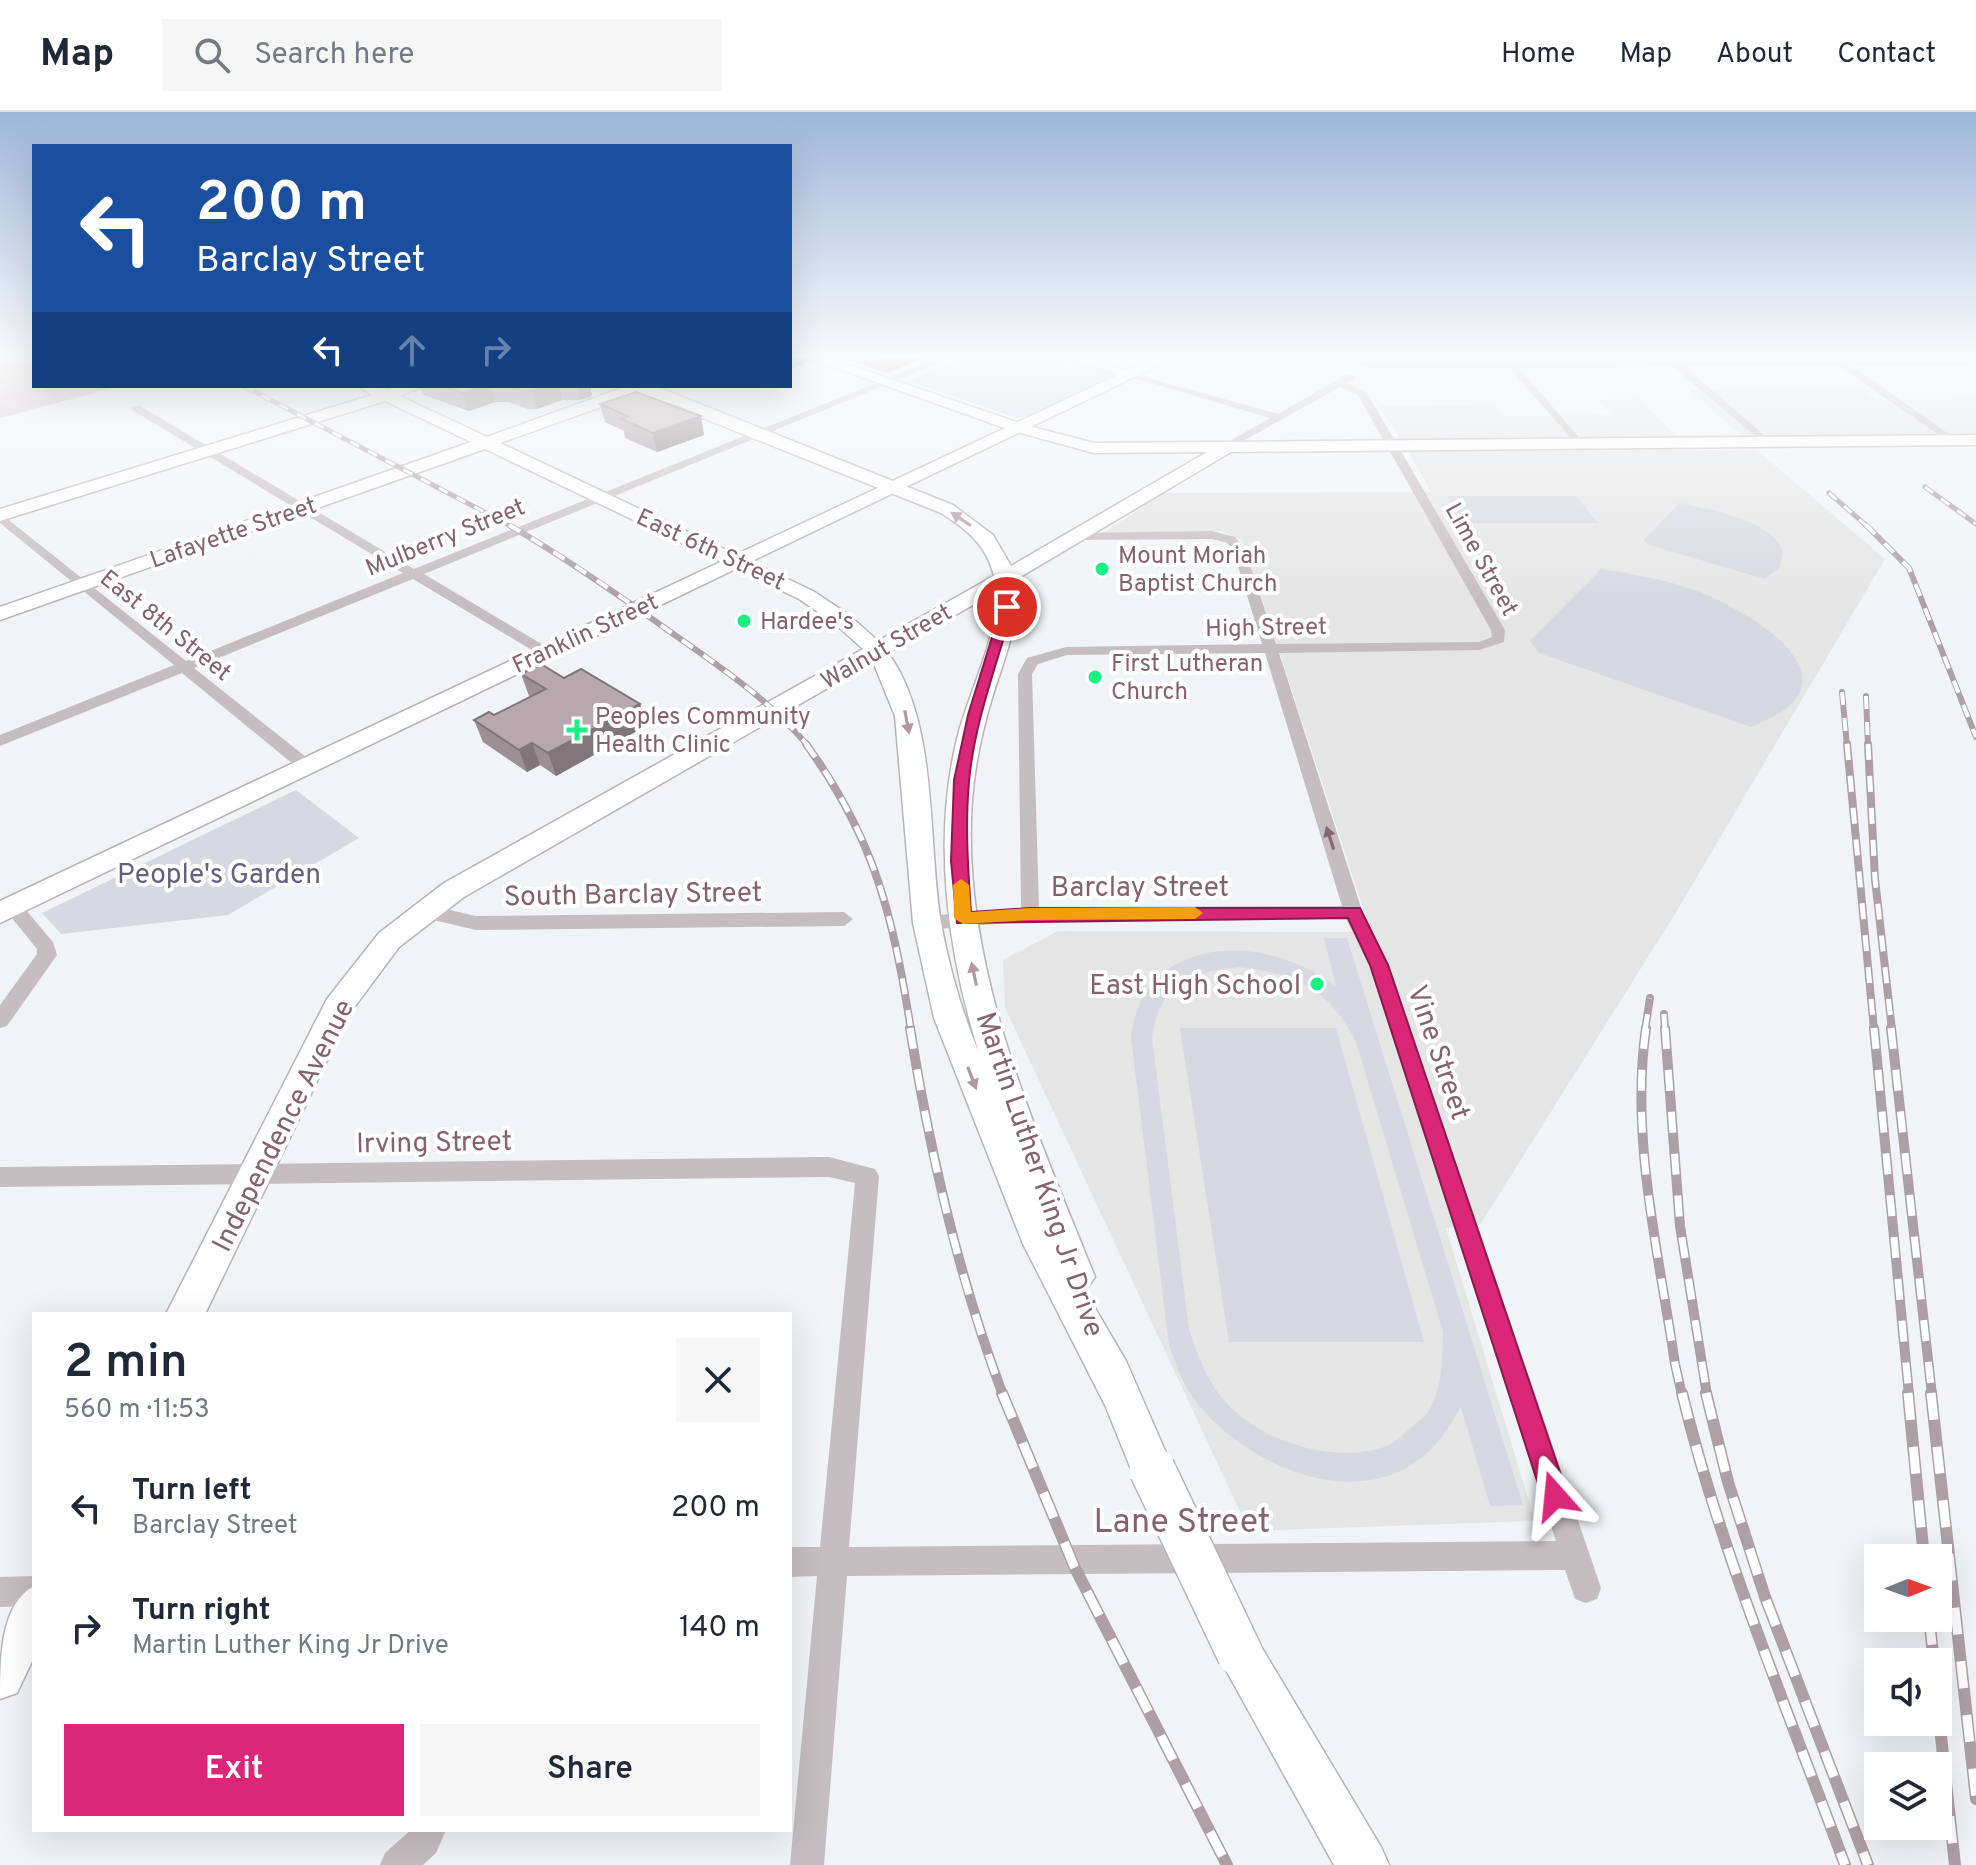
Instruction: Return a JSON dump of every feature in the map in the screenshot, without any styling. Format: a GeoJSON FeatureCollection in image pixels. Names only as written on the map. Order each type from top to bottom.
{"type":"FeatureCollection","features":[{"type":"Feature","properties":{"kind":"main road"},"geometry":{"type":"LineString","coordinates":[[0,516],[249,438]]}},
{"type":"Feature","properties":{"kind":"main road","name":"East 6th Street"},"geometry":{"type":"LineString","coordinates":[[475,438],[806,595],[848,622],[878,650],[897,684],[907,716],[927,923]]}},
{"type":"Feature","properties":{"kind":"main road","name":"Lafayette Street"},"geometry":{"type":"LineString","coordinates":[[0,614],[500,438]]}},
{"type":"Feature","properties":{"kind":"main road"},"geometry":{"type":"LineString","coordinates":[[768,438],[947,509],[984,538],[996,552],[1005,578]]}},
{"type":"Feature","properties":{"kind":"main road","name":"Franklin Street"},"geometry":{"type":"LineString","coordinates":[[4,910],[998,438]]}},
{"type":"Feature","properties":{"kind":"main road"},"geometry":{"type":"LineString","coordinates":[[1056,438],[1094,448],[1976,440]]}},
{"type":"Feature","properties":{"kind":"main road","name":"Walnut Street"},"geometry":{"type":"LineString","coordinates":[[424,911],[454,890],[1005,578],[1227,447]]}},
{"type":"Feature","properties":{"kind":"main road"},"geometry":{"type":"LineString","coordinates":[[984,538],[1030,548],[1076,536]]}},
{"type":"Feature","properties":{"kind":"main road","name":"Martin Luther King Jr Drive"},"geometry":{"type":"LineString","coordinates":[[1005,578],[1004,621],[975,715],[962,780],[959,861],[963,918],[983,1014],[996,1058],[1118,1391],[1152,1469],[1240,1654],[1363,1865]]}},
{"type":"Feature","properties":{"kind":"main road","name":"Independence Avenue"},"geometry":{"type":"LineString","coordinates":[[186,1312],[338,1007],[389,940],[424,911]]}},
{"type":"Feature","properties":{"kind":"main road","name":"Martin Luther King Jr Drive"},"geometry":{"type":"LineString","coordinates":[[927,923],[949,1018],[987,1118],[1041,1244],[1118,1391]]}},
{"type":"Feature","properties":{"kind":"main road"},"geometry":{"type":"LineString","coordinates":[[0,1676],[32,1613]]}},
{"type":"Feature","properties":{"kind":"street"},"geometry":{"type":"LineString","coordinates":[[189,438],[545,652]]}},
{"type":"Feature","properties":{"kind":"street","name":"Mulberry Street"},"geometry":{"type":"LineString","coordinates":[[0,741],[749,438]]}},
{"type":"Feature","properties":{"kind":"street","name":"Walnut Street"},"geometry":{"type":"LineString","coordinates":[[1227,447],[1244,438]]}},
{"type":"Feature","properties":{"kind":"street","name":"Lime Street"},"geometry":{"type":"LineString","coordinates":[[1388,438],[1498,630],[1499,639],[1495,643]]}},
{"type":"Feature","properties":{"kind":"street"},"geometry":{"type":"LineString","coordinates":[[1574,438],[1579,444]]}},
{"type":"Feature","properties":{"kind":"street"},"geometry":{"type":"LineString","coordinates":[[1761,438],[1766,442]]}},
{"type":"Feature","properties":{"kind":"street"},"geometry":{"type":"LineString","coordinates":[[1947,438],[1952,441]]}},
{"type":"Feature","properties":{"kind":"street","name":"East 8th Street"},"geometry":{"type":"LineString","coordinates":[[0,516],[181,667],[305,765]]}},
{"type":"Feature","properties":{"kind":"street","name":"Vine Street"},"geometry":{"type":"LineString","coordinates":[[1076,536],[1212,535],[1231,540],[1239,549],[1354,912],[1379,965],[1586,1588]]}},
{"type":"Feature","properties":{"kind":"street","name":"High Street"},"geometry":{"type":"LineString","coordinates":[[1030,914],[1025,674],[1026,667],[1039,657],[1066,651],[1495,643]]}},
{"type":"Feature","properties":{"kind":"street"},"geometry":{"type":"LineString","coordinates":[[0,1020],[42,967],[47,955],[46,947],[4,910]]}},
{"type":"Feature","properties":{"kind":"street","name":"South Barclay Street"},"geometry":{"type":"LineString","coordinates":[[424,911],[476,923],[844,919]]}},
{"type":"Feature","properties":{"kind":"street","name":"Barclay Street"},"geometry":{"type":"LineString","coordinates":[[927,923],[1030,914],[1354,912]]}},
{"type":"Feature","properties":{"kind":"street","name":"Irving Street"},"geometry":{"type":"LineString","coordinates":[[0,1177],[829,1167],[867,1176],[832,1561]]}},
{"type":"Feature","properties":{"kind":"street","name":"Lane Street"},"geometry":{"type":"LineString","coordinates":[[792,1562],[1574,1555]]}},
{"type":"Feature","properties":{"kind":"street"},"geometry":{"type":"LineString","coordinates":[[807,1865],[832,1561]]}},
{"type":"Feature","properties":{"kind":"street"},"geometry":{"type":"LineString","coordinates":[[0,1592],[32,1591]]}},
{"type":"Feature","properties":{"kind":"street"},"geometry":{"type":"LineString","coordinates":[[397,1865],[424,1841],[428,1832]]}},
{"type":"Feature","properties":{"kind":"shaded area"},"geometry":{"type":"Polygon","coordinates":[[[1399,438],[1679,438],[1684,443],[1404,445],[1399,438]]]}},
{"type":"Feature","properties":{"kind":"shaded area"},"geometry":{"type":"Polygon","coordinates":[[[1744,438],[1976,438],[1976,440],[1749,442],[1744,438]]]}},
{"type":"Feature","properties":{"kind":"shaded area","name":"East High School"},"geometry":{"type":"Polygon","coordinates":[[[1757,450],[1885,559],[1675,914],[1480,1225],[1446,1228],[1535,1521],[1249,1531],[1005,1008],[1003,960],[1058,931],[1371,932],[1243,541],[1222,531],[1104,533],[1161,493],[1431,492],[1409,452],[1757,450]]]}},
{"type":"Feature","properties":{"kind":"green space"},"geometry":{"type":"Polygon","coordinates":[[[1447,496],[1576,496],[1598,523],[1464,523],[1447,496]]]}},
{"type":"Feature","properties":{"kind":"green space"},"geometry":{"type":"Polygon","coordinates":[[[1679,503],[1738,518],[1766,531],[1783,551],[1780,567],[1765,579],[1649,545],[1644,540],[1679,503]]]}},
{"type":"Feature","properties":{"kind":"green space"},"geometry":{"type":"Polygon","coordinates":[[[1601,569],[1692,589],[1747,616],[1785,646],[1798,662],[1802,680],[1793,703],[1751,727],[1539,653],[1530,641],[1601,569]]]}},
{"type":"Feature","properties":{"kind":"green space","name":"People's Garden"},"geometry":{"type":"Polygon","coordinates":[[[296,790],[359,838],[228,915],[61,934],[42,913],[296,790]]]}},
{"type":"Feature","properties":{"kind":"green space"},"geometry":{"type":"Polygon","coordinates":[[[1324,938],[1347,938],[1523,1505],[1490,1506],[1461,1407],[1425,1455],[1397,1472],[1366,1481],[1334,1481],[1301,1474],[1270,1461],[1241,1444],[1195,1400],[1183,1381],[1169,1345],[1131,1038],[1137,1010],[1149,988],[1166,971],[1186,959],[1209,953],[1261,953],[1306,968],[1336,986],[1324,938]],[[1238,967],[1221,969],[1191,978],[1169,994],[1155,1020],[1152,1038],[1189,1329],[1213,1385],[1228,1404],[1252,1425],[1270,1435],[1311,1449],[1354,1453],[1375,1450],[1393,1443],[1429,1410],[1439,1382],[1443,1332],[1356,1042],[1334,1009],[1309,987],[1294,979],[1238,967]]]}},
{"type":"Feature","properties":{"kind":"green space"},"geometry":{"type":"Polygon","coordinates":[[[1180,1028],[1336,1028],[1424,1342],[1229,1342],[1180,1028]]]}},
{"type":"Feature","properties":{"kind":"building"},"geometry":{"type":"Polygon","coordinates":[[[541,664],[564,678],[581,669],[640,704],[548,753],[532,743],[519,750],[474,720],[489,712],[494,715],[546,689],[521,674],[541,664]]]}},
{"type":"Feature","properties":{"kind":"railway"},"geometry":{"type":"LineString","coordinates":[[343,438],[513,527]]}},
{"type":"Feature","properties":{"kind":"railway"},"geometry":{"type":"LineString","coordinates":[[1925,487],[1976,524]]}},
{"type":"Feature","properties":{"kind":"railway"},"geometry":{"type":"LineString","coordinates":[[1829,493],[1868,527]]}},
{"type":"Feature","properties":{"kind":"railway"},"geometry":{"type":"LineString","coordinates":[[509,525],[592,577],[726,672],[761,699],[808,746]]}},
{"type":"Feature","properties":{"kind":"railway"},"geometry":{"type":"LineString","coordinates":[[1868,527],[1909,568],[1976,737]]}},
{"type":"Feature","properties":{"kind":"railway"},"geometry":{"type":"LineString","coordinates":[[1842,692],[1847,746]]}},
{"type":"Feature","properties":{"kind":"railway"},"geometry":{"type":"LineString","coordinates":[[1866,696],[1868,746]]}},
{"type":"Feature","properties":{"kind":"railway"},"geometry":{"type":"LineString","coordinates":[[806,744],[849,813],[878,880],[897,951],[911,1030]]}},
{"type":"Feature","properties":{"kind":"railway"},"geometry":{"type":"LineString","coordinates":[[1847,744],[1874,1030]]}},
{"type":"Feature","properties":{"kind":"railway"},"geometry":{"type":"LineString","coordinates":[[1868,744],[1875,879],[1892,1030]]}},
{"type":"Feature","properties":{"kind":"railway"},"geometry":{"type":"LineString","coordinates":[[1645,1030],[1650,998]]}},
{"type":"Feature","properties":{"kind":"railway"},"geometry":{"type":"LineString","coordinates":[[1664,1014],[1665,1030]]}},
{"type":"Feature","properties":{"kind":"railway"},"geometry":{"type":"LineString","coordinates":[[910,1028],[947,1214],[972,1305],[1003,1395]]}},
{"type":"Feature","properties":{"kind":"railway"},"geometry":{"type":"LineString","coordinates":[[1646,1028],[1642,1112],[1648,1196],[1682,1395]]}},
{"type":"Feature","properties":{"kind":"railway"},"geometry":{"type":"LineString","coordinates":[[1665,1028],[1680,1226],[1707,1395]]}},
{"type":"Feature","properties":{"kind":"railway"},"geometry":{"type":"LineString","coordinates":[[1874,1028],[1909,1395]]}},
{"type":"Feature","properties":{"kind":"railway"},"geometry":{"type":"LineString","coordinates":[[1891,1028],[1932,1395]]}},
{"type":"Feature","properties":{"kind":"railway"},"geometry":{"type":"LineString","coordinates":[[1002,1393],[1074,1566],[1227,1865]]}},
{"type":"Feature","properties":{"kind":"railway"},"geometry":{"type":"LineString","coordinates":[[1682,1393],[1736,1572],[1845,1865]]}},
{"type":"Feature","properties":{"kind":"railway"},"geometry":{"type":"LineString","coordinates":[[1706,1393],[1728,1482],[1765,1597],[1868,1865]]}},
{"type":"Feature","properties":{"kind":"railway"},"geometry":{"type":"LineString","coordinates":[[1908,1393],[1923,1544]]}},
{"type":"Feature","properties":{"kind":"railway"},"geometry":{"type":"LineString","coordinates":[[1931,1393],[1976,1799]]}},
{"type":"Feature","properties":{"kind":"railway"},"geometry":{"type":"LineString","coordinates":[[1931,1632],[1932,1648]]}},
{"type":"Feature","properties":{"kind":"railway"},"geometry":{"type":"LineString","coordinates":[[1941,1736],[1955,1865]]}},
{"type":"Feature","properties":{"kind":"slow traffic"},"geometry":{"type":"LineString","coordinates":[[961,885],[963,918],[1030,914],[1195,913]]}},
{"type":"Feature","properties":{"kind":"place","name":"Mount Moriah Baptist Church"},"geometry":{"type":"Point","coordinates":[1102,569]}},
{"type":"Feature","properties":{"kind":"place","name":"Hardee's"},"geometry":{"type":"Point","coordinates":[744,621]}},
{"type":"Feature","properties":{"kind":"place","name":"First Lutheran Church"},"geometry":{"type":"Point","coordinates":[1095,677]}},
{"type":"Feature","properties":{"kind":"place","name":"Peoples Community Health Clinic"},"geometry":{"type":"Point","coordinates":[577,730]}},
{"type":"Feature","properties":{"kind":"place","name":"East High School"},"geometry":{"type":"Point","coordinates":[1317,984]}},
{"type":"Feature","properties":{"kind":"route"},"geometry":{"type":"LineString","coordinates":[[1007,607],[975,715],[962,780],[959,861],[963,918],[1030,914],[1354,912],[1379,965],[1555,1496]]}}]}
